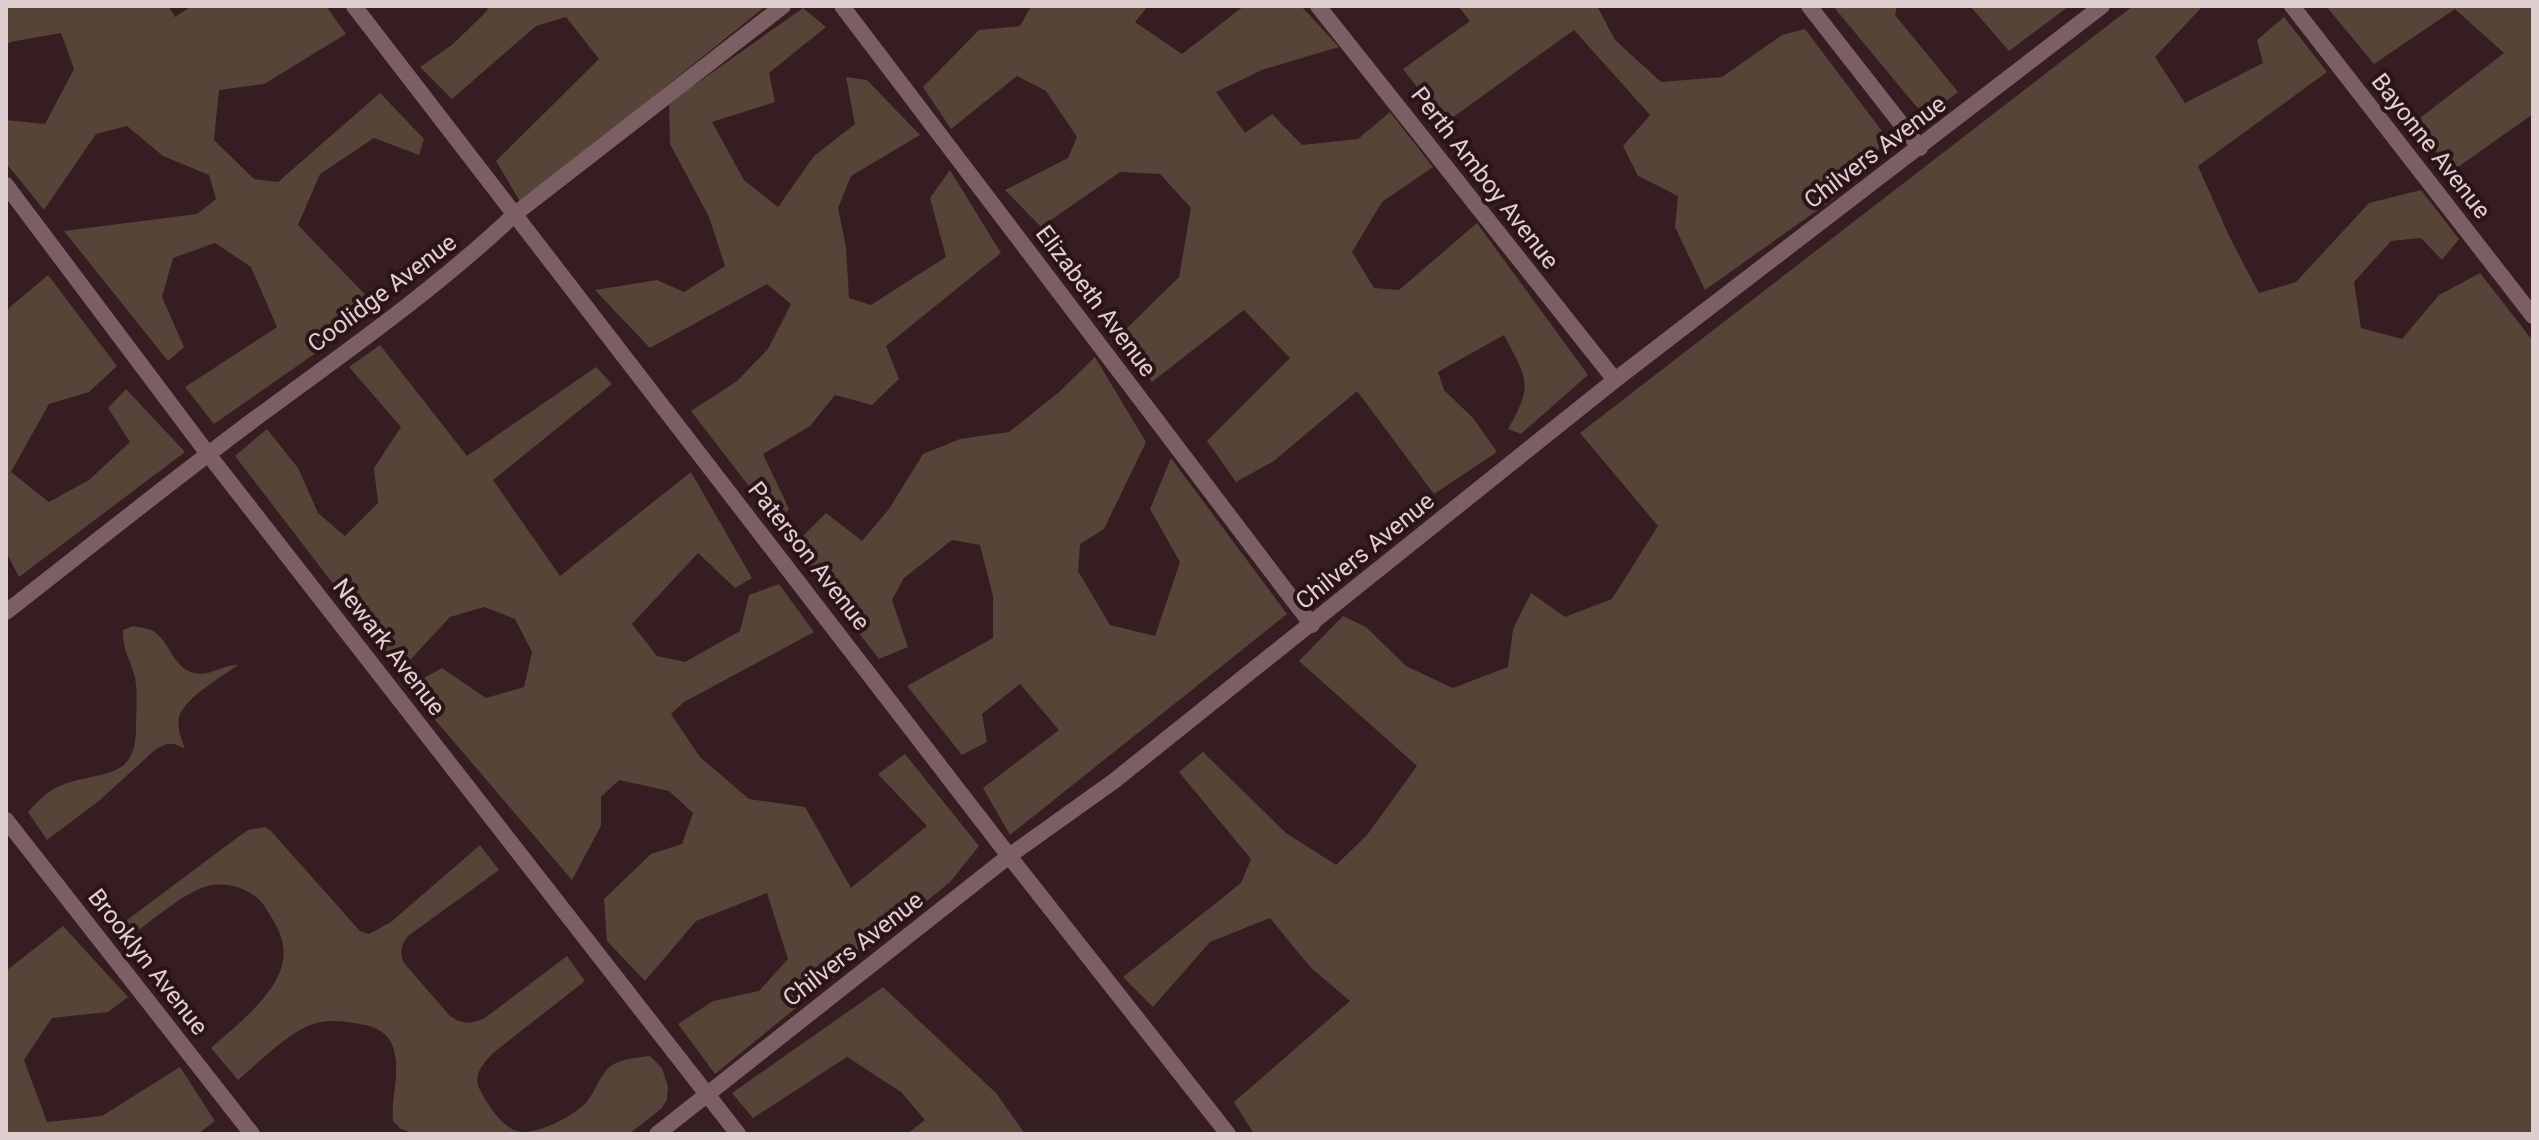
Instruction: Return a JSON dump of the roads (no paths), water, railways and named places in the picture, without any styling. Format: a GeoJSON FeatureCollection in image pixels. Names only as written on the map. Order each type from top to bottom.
{"type":"FeatureCollection","features":[{"type":"Feature","properties":{"kind":"street","name":"Paterson Avenue"},"geometry":{"type":"LineString","coordinates":[[354,6],[1009,856],[1228,1134]]}},
{"type":"Feature","properties":{"kind":"street","name":"Coolidge Avenue"},"geometry":{"type":"LineString","coordinates":[[6,612],[208,454],[423,293],[476,251],[515,214],[783,6]]}},
{"type":"Feature","properties":{"kind":"street","name":"Elizabeth Avenue"},"geometry":{"type":"LineString","coordinates":[[842,6],[1312,625]]}},
{"type":"Feature","properties":{"kind":"street","name":"Perth Amboy Avenue"},"geometry":{"type":"LineString","coordinates":[[1318,6],[1615,380]]}},
{"type":"Feature","properties":{"kind":"street"},"geometry":{"type":"LineString","coordinates":[[1809,6],[1920,148]]}},
{"type":"Feature","properties":{"kind":"street","name":"Chilvers Avenue"},"geometry":{"type":"LineString","coordinates":[[657,1134],[1009,856],[1114,781],[1615,380],[2102,6]]}},
{"type":"Feature","properties":{"kind":"street","name":"Bayonne Avenue"},"geometry":{"type":"LineString","coordinates":[[2292,6],[2533,316]]}},
{"type":"Feature","properties":{"kind":"street","name":"Newark Avenue"},"geometry":{"type":"LineString","coordinates":[[6,185],[208,454],[738,1134]]}},
{"type":"Feature","properties":{"kind":"street","name":"Brooklyn Avenue"},"geometry":{"type":"LineString","coordinates":[[6,820],[252,1134]]}}]}
